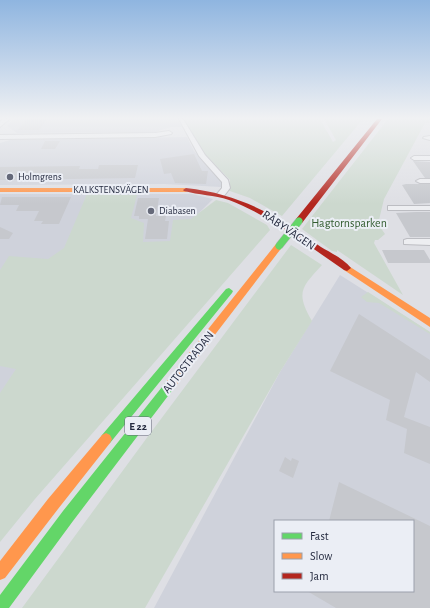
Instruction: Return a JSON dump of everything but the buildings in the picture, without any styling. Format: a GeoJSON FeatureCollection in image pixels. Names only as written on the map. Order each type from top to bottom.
{"type":"FeatureCollection","features":[{"type":"Feature","properties":{"kind":"main road"},"geometry":{"type":"LineString","coordinates":[[310,191],[346,147]]}},
{"type":"Feature","properties":{"kind":"main road","name":"AUTOSTRADAN"},"geometry":{"type":"LineString","coordinates":[[0,608],[68,516],[357,147]]}},
{"type":"Feature","properties":{"kind":"main road","name":"KALKSTENSVÄGEN"},"geometry":{"type":"LineString","coordinates":[[0,190],[173,190],[221,194]]}},
{"type":"Feature","properties":{"kind":"main road","name":"RÅBYVÄGEN"},"geometry":{"type":"LineString","coordinates":[[221,194],[257,208],[430,323]]}},
{"type":"Feature","properties":{"kind":"main road"},"geometry":{"type":"LineString","coordinates":[[278,230],[290,215]]}},
{"type":"Feature","properties":{"kind":"main road","name":"AUTOSTRADAN"},"geometry":{"type":"LineString","coordinates":[[0,573],[53,504],[236,282]]}},
{"type":"Feature","properties":{"kind":"street"},"geometry":{"type":"LineString","coordinates":[[197,147],[202,156],[225,182],[226,188],[221,194]]}},
{"type":"Feature","properties":{"kind":"street"},"geometry":{"type":"LineString","coordinates":[[414,158],[430,158]]}},
{"type":"Feature","properties":{"kind":"street"},"geometry":{"type":"LineString","coordinates":[[420,181],[430,181]]}},
{"type":"Feature","properties":{"kind":"street"},"geometry":{"type":"LineString","coordinates":[[391,208],[430,208]]}},
{"type":"Feature","properties":{"kind":"street"},"geometry":{"type":"LineString","coordinates":[[407,242],[430,242]]}},
{"type":"Feature","properties":{"kind":"shaded area"},"geometry":{"type":"Polygon","coordinates":[[[0,147],[192,147],[223,184],[222,187],[164,184],[0,185],[0,147]]]}},
{"type":"Feature","properties":{"kind":"shaded area","name":"Diabasen"},"geometry":{"type":"Polygon","coordinates":[[[0,194],[192,194],[213,199],[0,419],[0,194]]]}},
{"type":"Feature","properties":{"kind":"shaded area"},"geometry":{"type":"Polygon","coordinates":[[[340,275],[430,332],[430,608],[154,608],[280,372],[340,275]]]}},
{"type":"Feature","properties":{"kind":"green space"},"geometry":{"type":"Polygon","coordinates":[[[201,147],[339,147],[282,216],[250,198],[227,190],[230,185],[230,180],[201,147]]]}},
{"type":"Feature","properties":{"kind":"green space","name":"Hagtornsparken"},"geometry":{"type":"Polygon","coordinates":[[[366,147],[412,147],[384,199],[378,224],[385,234],[378,240],[375,240],[374,243],[403,295],[337,250],[337,252],[332,251],[302,229],[366,147]]]}},
{"type":"Feature","properties":{"kind":"green space"},"geometry":{"type":"Polygon","coordinates":[[[87,194],[137,195],[131,218],[144,223],[143,242],[170,241],[173,220],[191,219],[216,200],[228,203],[267,225],[270,230],[35,499],[0,542],[0,393],[16,369],[0,366],[0,270],[9,256],[48,259],[64,248],[87,194]]]}},
{"type":"Feature","properties":{"kind":"green space"},"geometry":{"type":"Polygon","coordinates":[[[291,245],[322,265],[303,290],[302,296],[304,303],[312,321],[280,372],[145,608],[22,608],[146,439],[291,245]]]}},
{"type":"Feature","properties":{"kind":"green space"},"geometry":{"type":"Polygon","coordinates":[[[368,292],[430,332],[430,334],[379,303],[367,302],[361,297],[368,292]]]}},
{"type":"Feature","properties":{"kind":"traffic: fast"},"geometry":{"type":"LineString","coordinates":[[279,246],[299,221]]}},
{"type":"Feature","properties":{"kind":"traffic: fast"},"geometry":{"type":"LineString","coordinates":[[106,439],[229,291]]}},
{"type":"Feature","properties":{"kind":"traffic: fast"},"geometry":{"type":"LineString","coordinates":[[0,608],[68,516],[170,385]]}},
{"type":"Feature","properties":{"kind":"traffic: slow"},"geometry":{"type":"LineString","coordinates":[[0,190],[186,190]]}},
{"type":"Feature","properties":{"kind":"traffic: slow"},"geometry":{"type":"LineString","coordinates":[[170,385],[279,246]]}},
{"type":"Feature","properties":{"kind":"traffic: slow"},"geometry":{"type":"LineString","coordinates":[[347,268],[430,323]]}},
{"type":"Feature","properties":{"kind":"traffic: slow"},"geometry":{"type":"LineString","coordinates":[[0,573],[53,504],[106,439]]}},
{"type":"Feature","properties":{"kind":"traffic: jam"},"geometry":{"type":"LineString","coordinates":[[299,221],[357,147]]}},
{"type":"Feature","properties":{"kind":"traffic: jam"},"geometry":{"type":"LineString","coordinates":[[186,190],[230,198],[251,207],[290,229],[347,268]]}},
{"type":"Feature","properties":{"kind":"place","name":"Holmgrens"},"geometry":{"type":"Point","coordinates":[10,177]}},
{"type":"Feature","properties":{"kind":"place","name":"Diabasen"},"geometry":{"type":"Point","coordinates":[151,211]}}]}
